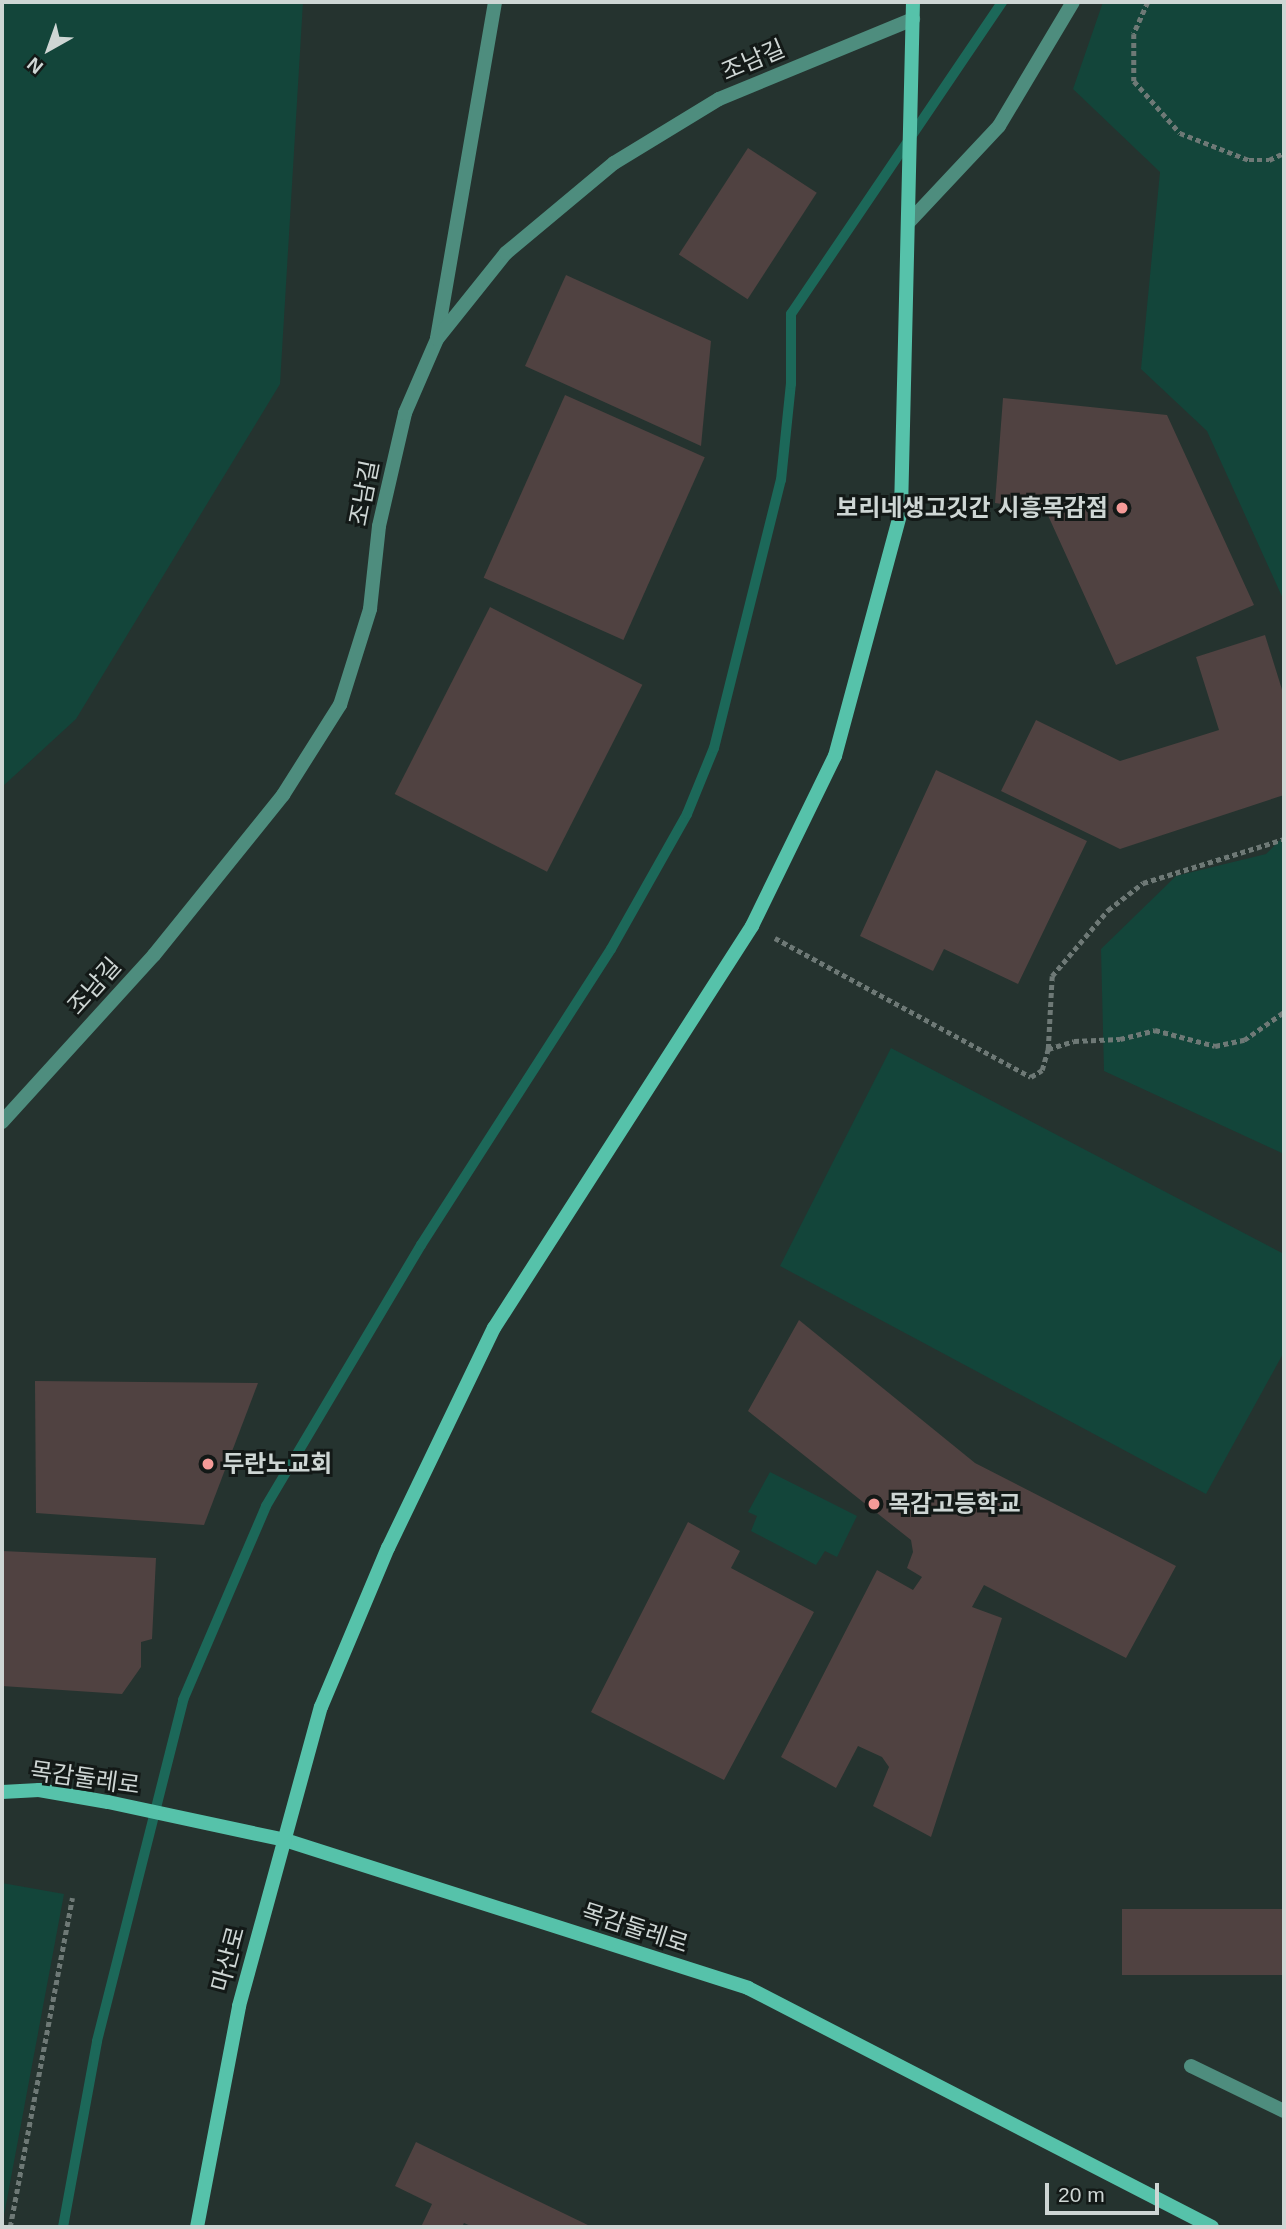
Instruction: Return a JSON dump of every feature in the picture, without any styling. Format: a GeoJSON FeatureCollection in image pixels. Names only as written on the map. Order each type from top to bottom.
{"type":"FeatureCollection","features":[{"type":"Feature","properties":{"kind":"street"},"geometry":{"type":"LineString","coordinates":[[437,339],[495,2]]}},
{"type":"Feature","properties":{"kind":"street","name":"마산로"},"geometry":{"type":"LineString","coordinates":[[197,2227],[239,2006],[321,1707],[388,1548],[494,1328],[752,926],[835,756],[901,512],[913,2]]}},
{"type":"Feature","properties":{"kind":"street"},"geometry":{"type":"LineString","coordinates":[[908,223],[999,126],[1073,2]]}},
{"type":"Feature","properties":{"kind":"street","name":"조남길"},"geometry":{"type":"LineString","coordinates":[[2,1122],[162,944],[283,795],[340,705],[370,609],[379,526],[405,413],[437,339],[506,253],[614,163],[719,99],[913,19]]}},
{"type":"Feature","properties":{"kind":"street","name":"목감둘레로"},"geometry":{"type":"LineString","coordinates":[[2,1792],[38,1790],[108,1802],[285,1840],[748,1989],[1212,2227]]}},
{"type":"Feature","properties":{"kind":"street"},"geometry":{"type":"LineString","coordinates":[[1191,2066],[1284,2111]]}},
{"type":"Feature","properties":{"kind":"path"},"geometry":{"type":"LineString","coordinates":[[1148,2],[1134,34],[1134,81],[1180,133],[1249,160],[1269,160],[1284,153]]}},
{"type":"Feature","properties":{"kind":"path"},"geometry":{"type":"LineString","coordinates":[[752,926],[1031,1077],[1042,1070],[1048,1049],[1052,976],[1108,910],[1143,883],[1284,839]]}},
{"type":"Feature","properties":{"kind":"path"},"geometry":{"type":"LineString","coordinates":[[1048,1049],[1074,1041],[1120,1039],[1155,1030],[1216,1046],[1244,1040],[1284,1012]]}},
{"type":"Feature","properties":{"kind":"path"},"geometry":{"type":"LineString","coordinates":[[10,2227],[72,1898]]}},
{"type":"Feature","properties":{"kind":"green space"},"geometry":{"type":"Polygon","coordinates":[[[2,2],[303,2],[280,384],[76,719],[2,787],[2,2]]]}},
{"type":"Feature","properties":{"kind":"green space"},"geometry":{"type":"Polygon","coordinates":[[[1103,2],[1284,2],[1284,601],[1207,431],[1141,369],[1160,172],[1073,89],[1103,2]]]}},
{"type":"Feature","properties":{"kind":"green space"},"geometry":{"type":"Polygon","coordinates":[[[1284,836],[1284,1154],[1104,1071],[1101,949],[1176,876],[1266,854],[1284,836]]]}},
{"type":"Feature","properties":{"kind":"green space"},"geometry":{"type":"Polygon","coordinates":[[[891,1048],[1284,1254],[1284,1352],[1206,1494],[780,1266],[891,1048]]]}},
{"type":"Feature","properties":{"kind":"green space"},"geometry":{"type":"Polygon","coordinates":[[[770,1472],[857,1516],[837,1557],[825,1551],[816,1565],[751,1531],[757,1516],[748,1512],[770,1472]]]}},
{"type":"Feature","properties":{"kind":"green space"},"geometry":{"type":"Polygon","coordinates":[[[2,1883],[64,1894],[2,2226],[2,1883]]]}},
{"type":"Feature","properties":{"kind":"building"},"geometry":{"type":"Polygon","coordinates":[[[748,148],[817,193],[748,299],[679,255],[748,148]]]}},
{"type":"Feature","properties":{"kind":"building"},"geometry":{"type":"Polygon","coordinates":[[[566,275],[711,341],[701,446],[525,366],[566,275]]]}},
{"type":"Feature","properties":{"kind":"building"},"geometry":{"type":"Polygon","coordinates":[[[565,395],[705,457],[623,640],[484,578],[565,395]]]}},
{"type":"Feature","properties":{"kind":"building"},"geometry":{"type":"Polygon","coordinates":[[[1003,398],[1167,415],[1254,605],[1116,665],[1046,511],[995,503],[1003,398]]]}},
{"type":"Feature","properties":{"kind":"building"},"geometry":{"type":"Polygon","coordinates":[[[490,607],[642,685],[547,872],[395,794],[490,607]]]}},
{"type":"Feature","properties":{"kind":"building"},"geometry":{"type":"Polygon","coordinates":[[[1265,635],[1284,696],[1284,795],[1120,849],[1001,791],[1036,720],[1120,761],[1219,730],[1196,657],[1265,635]]]}},
{"type":"Feature","properties":{"kind":"building"},"geometry":{"type":"Polygon","coordinates":[[[936,770],[1087,841],[1018,984],[944,949],[933,971],[860,936],[936,770]]]}},
{"type":"Feature","properties":{"kind":"building"},"geometry":{"type":"Polygon","coordinates":[[[799,1320],[975,1463],[1176,1566],[1126,1658],[984,1585],[972,1607],[1002,1618],[931,1837],[873,1806],[889,1767],[882,1757],[858,1746],[836,1788],[781,1757],[877,1570],[913,1590],[922,1577],[907,1568],[913,1552],[911,1540],[748,1411],[799,1320]]]}},
{"type":"Feature","properties":{"kind":"building"},"geometry":{"type":"Polygon","coordinates":[[[35,1381],[258,1383],[204,1525],[36,1513],[35,1381]]]}},
{"type":"Feature","properties":{"kind":"building"},"geometry":{"type":"Polygon","coordinates":[[[688,1522],[740,1551],[731,1568],[814,1612],[724,1780],[591,1712],[688,1522]]]}},
{"type":"Feature","properties":{"kind":"building"},"geometry":{"type":"Polygon","coordinates":[[[2,1551],[156,1558],[152,1639],[141,1642],[141,1667],[122,1694],[2,1686],[2,1551]]]}},
{"type":"Feature","properties":{"kind":"building"},"geometry":{"type":"Polygon","coordinates":[[[1122,1909],[1284,1909],[1284,1975],[1122,1975],[1122,1909]]]}},
{"type":"Feature","properties":{"kind":"building"},"geometry":{"type":"Polygon","coordinates":[[[416,2142],[592,2227],[473,2227],[464,2223],[462,2227],[421,2227],[432,2204],[395,2186],[416,2142]]]}},
{"type":"Feature","properties":{"kind":"waterway"},"geometry":{"type":"LineString","coordinates":[[63,2227],[97,2041],[183,1700],[266,1506],[421,1245],[611,949],[687,814],[714,748],[781,480],[791,384],[791,314],[1002,2]]}},
{"type":"Feature","properties":{"kind":"place","name":"보리네생고깃간 시흥목감점"},"geometry":{"type":"Point","coordinates":[1122,508]}},
{"type":"Feature","properties":{"kind":"place","name":"두란노교회"},"geometry":{"type":"Point","coordinates":[208,1464]}},
{"type":"Feature","properties":{"kind":"place","name":"목감고등학교"},"geometry":{"type":"Point","coordinates":[874,1504]}}]}
